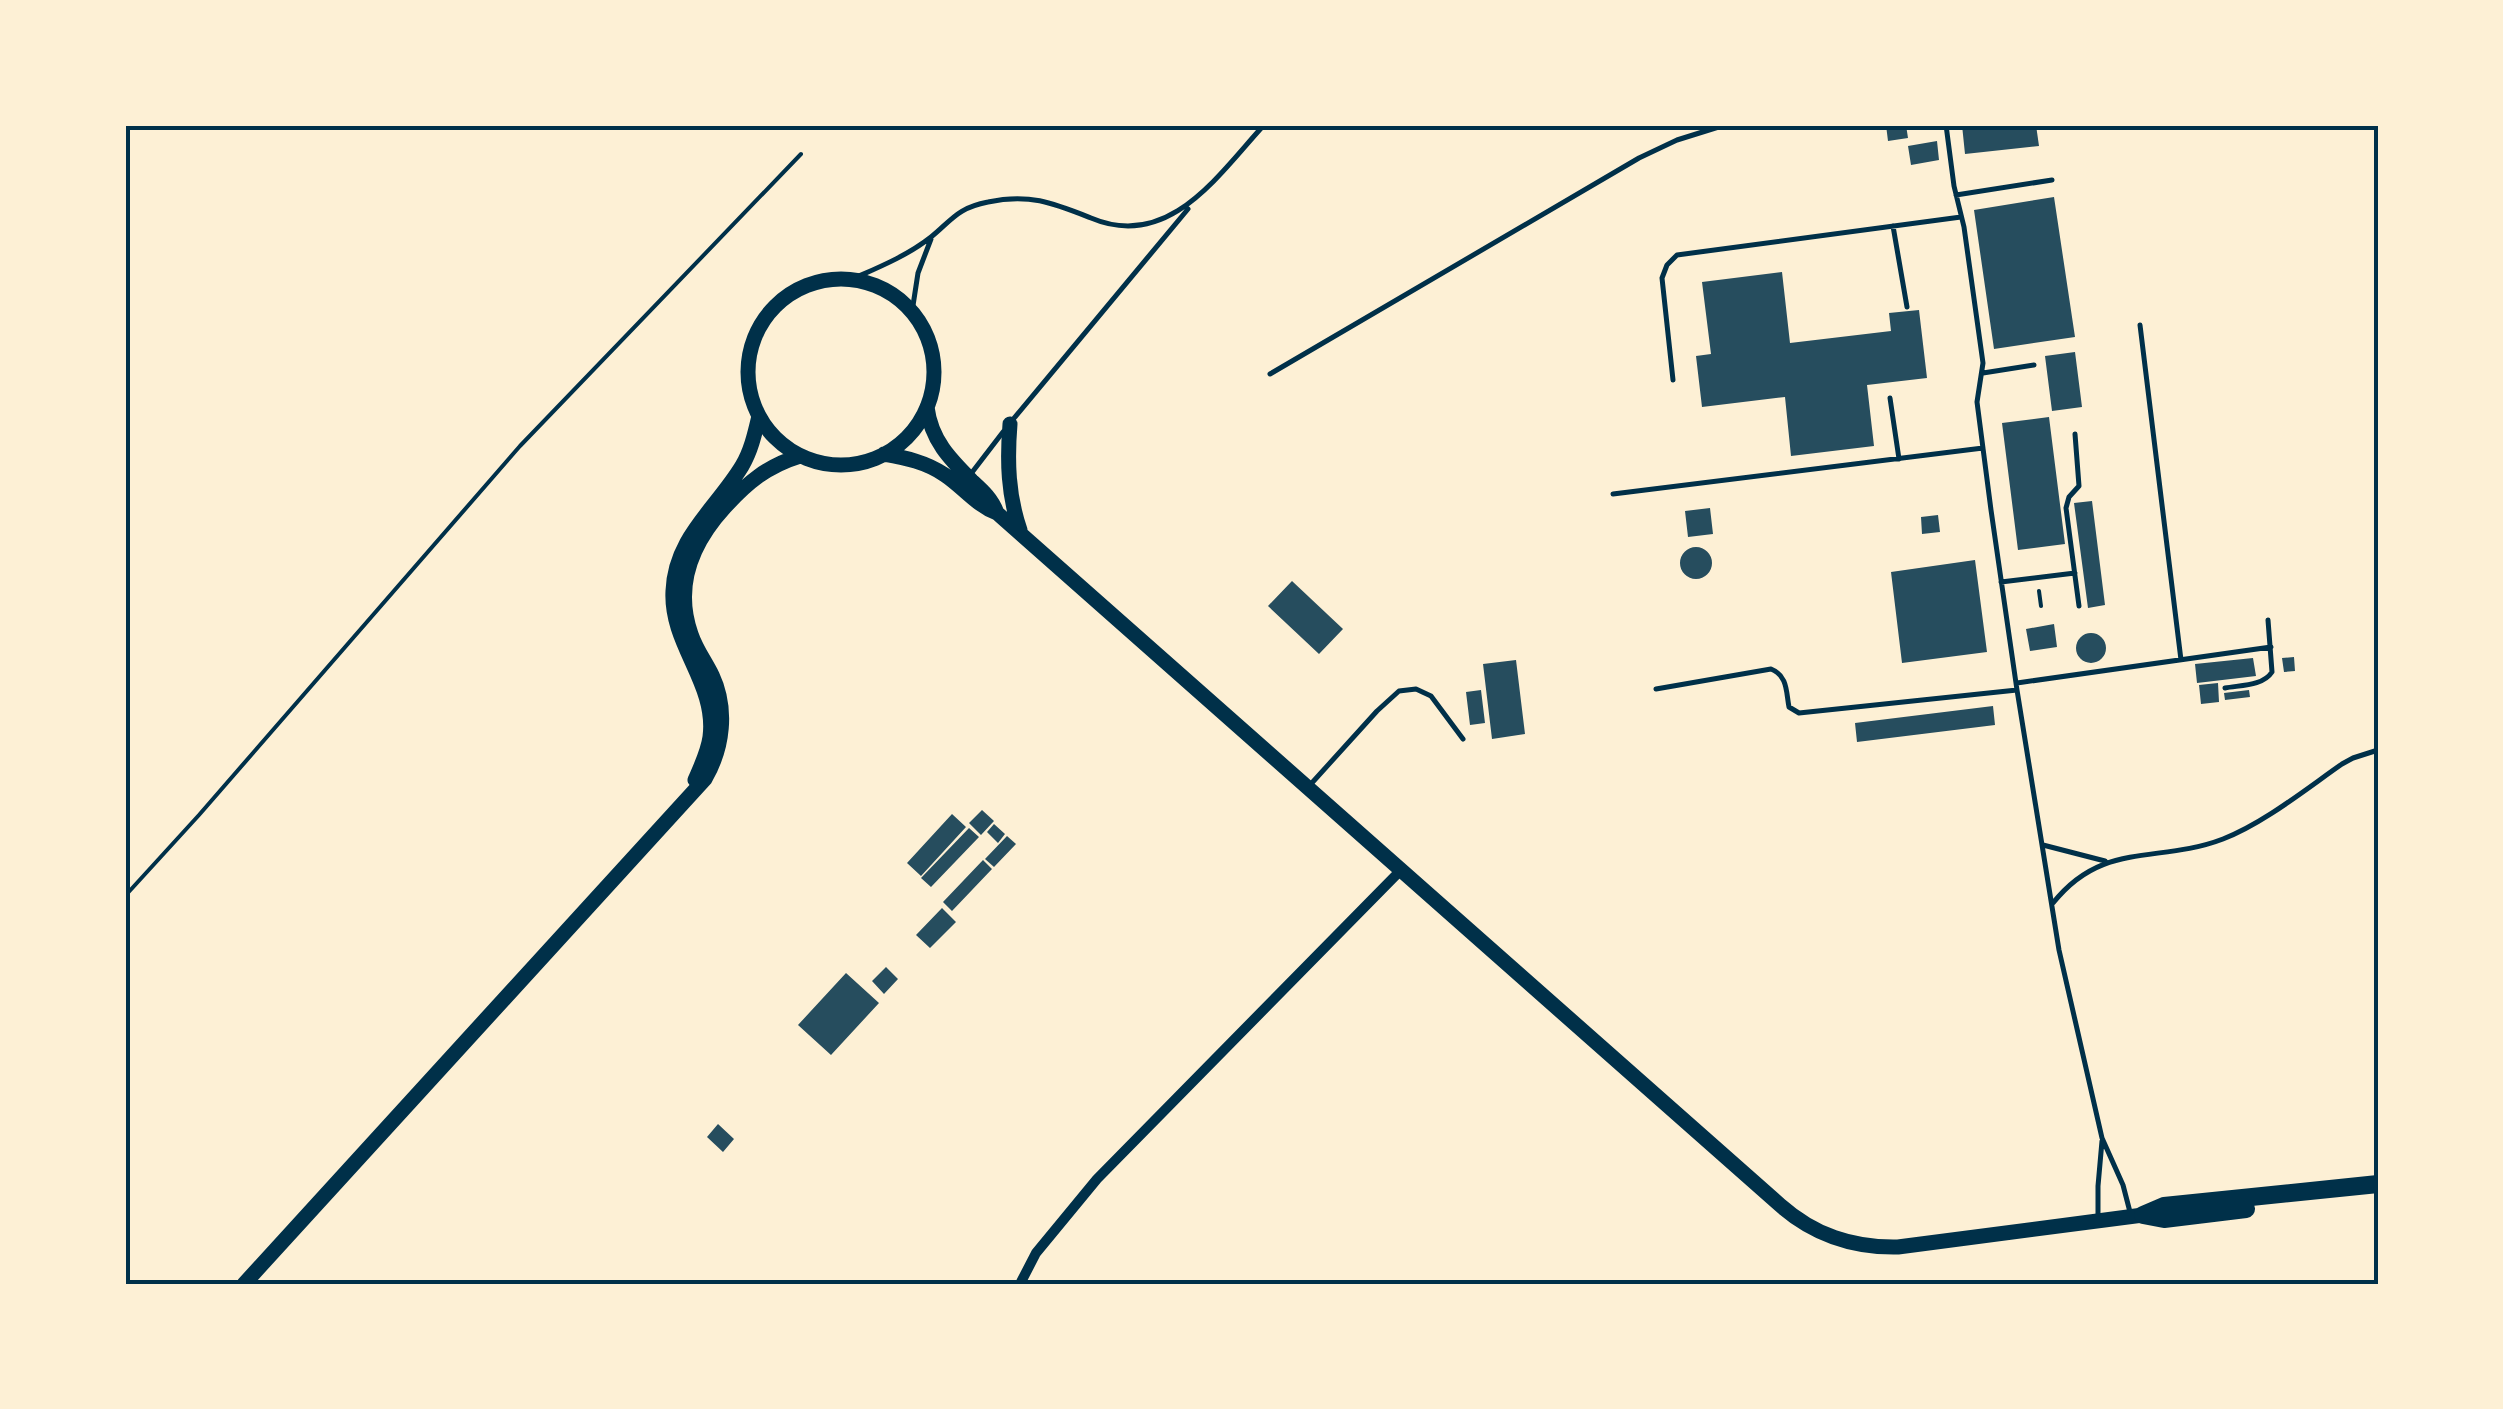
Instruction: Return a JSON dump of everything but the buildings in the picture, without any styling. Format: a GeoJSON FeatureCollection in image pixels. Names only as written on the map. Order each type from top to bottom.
{"type":"FeatureCollection","features":[{"type":"Feature","properties":{"kind":"main road"},"geometry":{"type":"LineString","coordinates":[[850,280],[878,287],[912,312],[927,337],[934,365],[927,407],[910,434],[871,460],[842,465],[800,456],[776,439],[759,416],[748,374],[752,345],[765,319],[785,298],[809,285],[850,280]]}},
{"type":"Feature","properties":{"kind":"main road"},"geometry":{"type":"LineString","coordinates":[[927,407],[940,447],[989,497],[997,512],[1794,1217],[1826,1235],[1861,1245],[1898,1247],[2098,1220],[2137,1216],[2164,1219],[2378,1194]]}},
{"type":"Feature","properties":{"kind":"main road"},"geometry":{"type":"LineString","coordinates":[[686,798],[710,740],[710,713],[702,681],[676,627],[673,580],[688,537],[746,458],[759,416]]}},
{"type":"Feature","properties":{"kind":"main road"},"geometry":{"type":"LineString","coordinates":[[1010,424],[1010,492],[1021,534]]}},
{"type":"Feature","properties":{"kind":"main road"},"geometry":{"type":"LineString","coordinates":[[884,454],[933,467],[982,506],[997,512]]}},
{"type":"Feature","properties":{"kind":"main road"},"geometry":{"type":"LineString","coordinates":[[244,1284],[698,788],[712,767],[722,721],[717,690],[686,617],[685,586],[692,555],[707,528],[748,483],[772,466],[800,456]]}},
{"type":"Feature","properties":{"kind":"main road"},"geometry":{"type":"LineString","coordinates":[[2137,1216],[2164,1206],[2378,1184]]}},
{"type":"Feature","properties":{"kind":"street"},"geometry":{"type":"LineString","coordinates":[[1020,1284],[1036,1254],[1097,1179],[1401,870]]}},
{"type":"Feature","properties":{"kind":"lane"},"geometry":{"type":"LineString","coordinates":[[968,477],[1194,202],[1264,125]]}},
{"type":"Feature","properties":{"kind":"lane"},"geometry":{"type":"LineString","coordinates":[[1270,374],[1639,158],[1677,140],[1725,125]]}},
{"type":"Feature","properties":{"kind":"lane"},"geometry":{"type":"LineString","coordinates":[[1946,125],[1982,373],[1977,402],[1983,448],[2058,950],[2102,1138],[2137,1216]]}},
{"type":"Feature","properties":{"kind":"lane"},"geometry":{"type":"LineString","coordinates":[[1956,194],[2052,180]]}},
{"type":"Feature","properties":{"kind":"lane"},"geometry":{"type":"LineString","coordinates":[[850,280],[892,261],[970,207],[1004,200],[1040,199],[1098,222],[1125,226],[1152,223],[1194,202]]}},
{"type":"Feature","properties":{"kind":"lane"},"geometry":{"type":"LineString","coordinates":[[1673,380],[1662,278],[1672,259],[1684,253],[1961,217]]}},
{"type":"Feature","properties":{"kind":"lane"},"geometry":{"type":"LineString","coordinates":[[1893,226],[1908,307]]}},
{"type":"Feature","properties":{"kind":"lane"},"geometry":{"type":"LineString","coordinates":[[912,312],[918,273],[932,236]]}},
{"type":"Feature","properties":{"kind":"lane"},"geometry":{"type":"LineString","coordinates":[[2140,325],[2181,660]]}},
{"type":"Feature","properties":{"kind":"lane"},"geometry":{"type":"LineString","coordinates":[[1982,373],[2034,365]]}},
{"type":"Feature","properties":{"kind":"lane"},"geometry":{"type":"LineString","coordinates":[[1890,398],[1899,459]]}},
{"type":"Feature","properties":{"kind":"lane"},"geometry":{"type":"LineString","coordinates":[[2075,434],[2079,486],[2069,497],[2066,508],[2080,606]]}},
{"type":"Feature","properties":{"kind":"lane"},"geometry":{"type":"LineString","coordinates":[[1613,494],[1983,448]]}},
{"type":"Feature","properties":{"kind":"lane"},"geometry":{"type":"LineString","coordinates":[[2002,582],[2075,573]]}},
{"type":"Feature","properties":{"kind":"lane"},"geometry":{"type":"LineString","coordinates":[[2225,688],[2268,678],[2273,668],[2268,620]]}},
{"type":"Feature","properties":{"kind":"lane"},"geometry":{"type":"LineString","coordinates":[[1656,689],[1771,669],[1781,674],[1790,707],[1800,713],[2016,687],[2271,647]]}},
{"type":"Feature","properties":{"kind":"lane"},"geometry":{"type":"LineString","coordinates":[[1308,788],[1399,691],[1416,689],[1431,696],[1463,738]]}},
{"type":"Feature","properties":{"kind":"lane"},"geometry":{"type":"LineString","coordinates":[[2052,905],[2076,879],[2108,862],[2224,838],[2248,827],[2353,758],[2378,750]]}},
{"type":"Feature","properties":{"kind":"lane"},"geometry":{"type":"LineString","coordinates":[[2042,845],[2108,862]]}},
{"type":"Feature","properties":{"kind":"lane"},"geometry":{"type":"LineString","coordinates":[[2098,1220],[2102,1138]]}},
{"type":"Feature","properties":{"kind":"path"},"geometry":{"type":"LineString","coordinates":[[125,896],[511,456],[801,154]]}}]}
